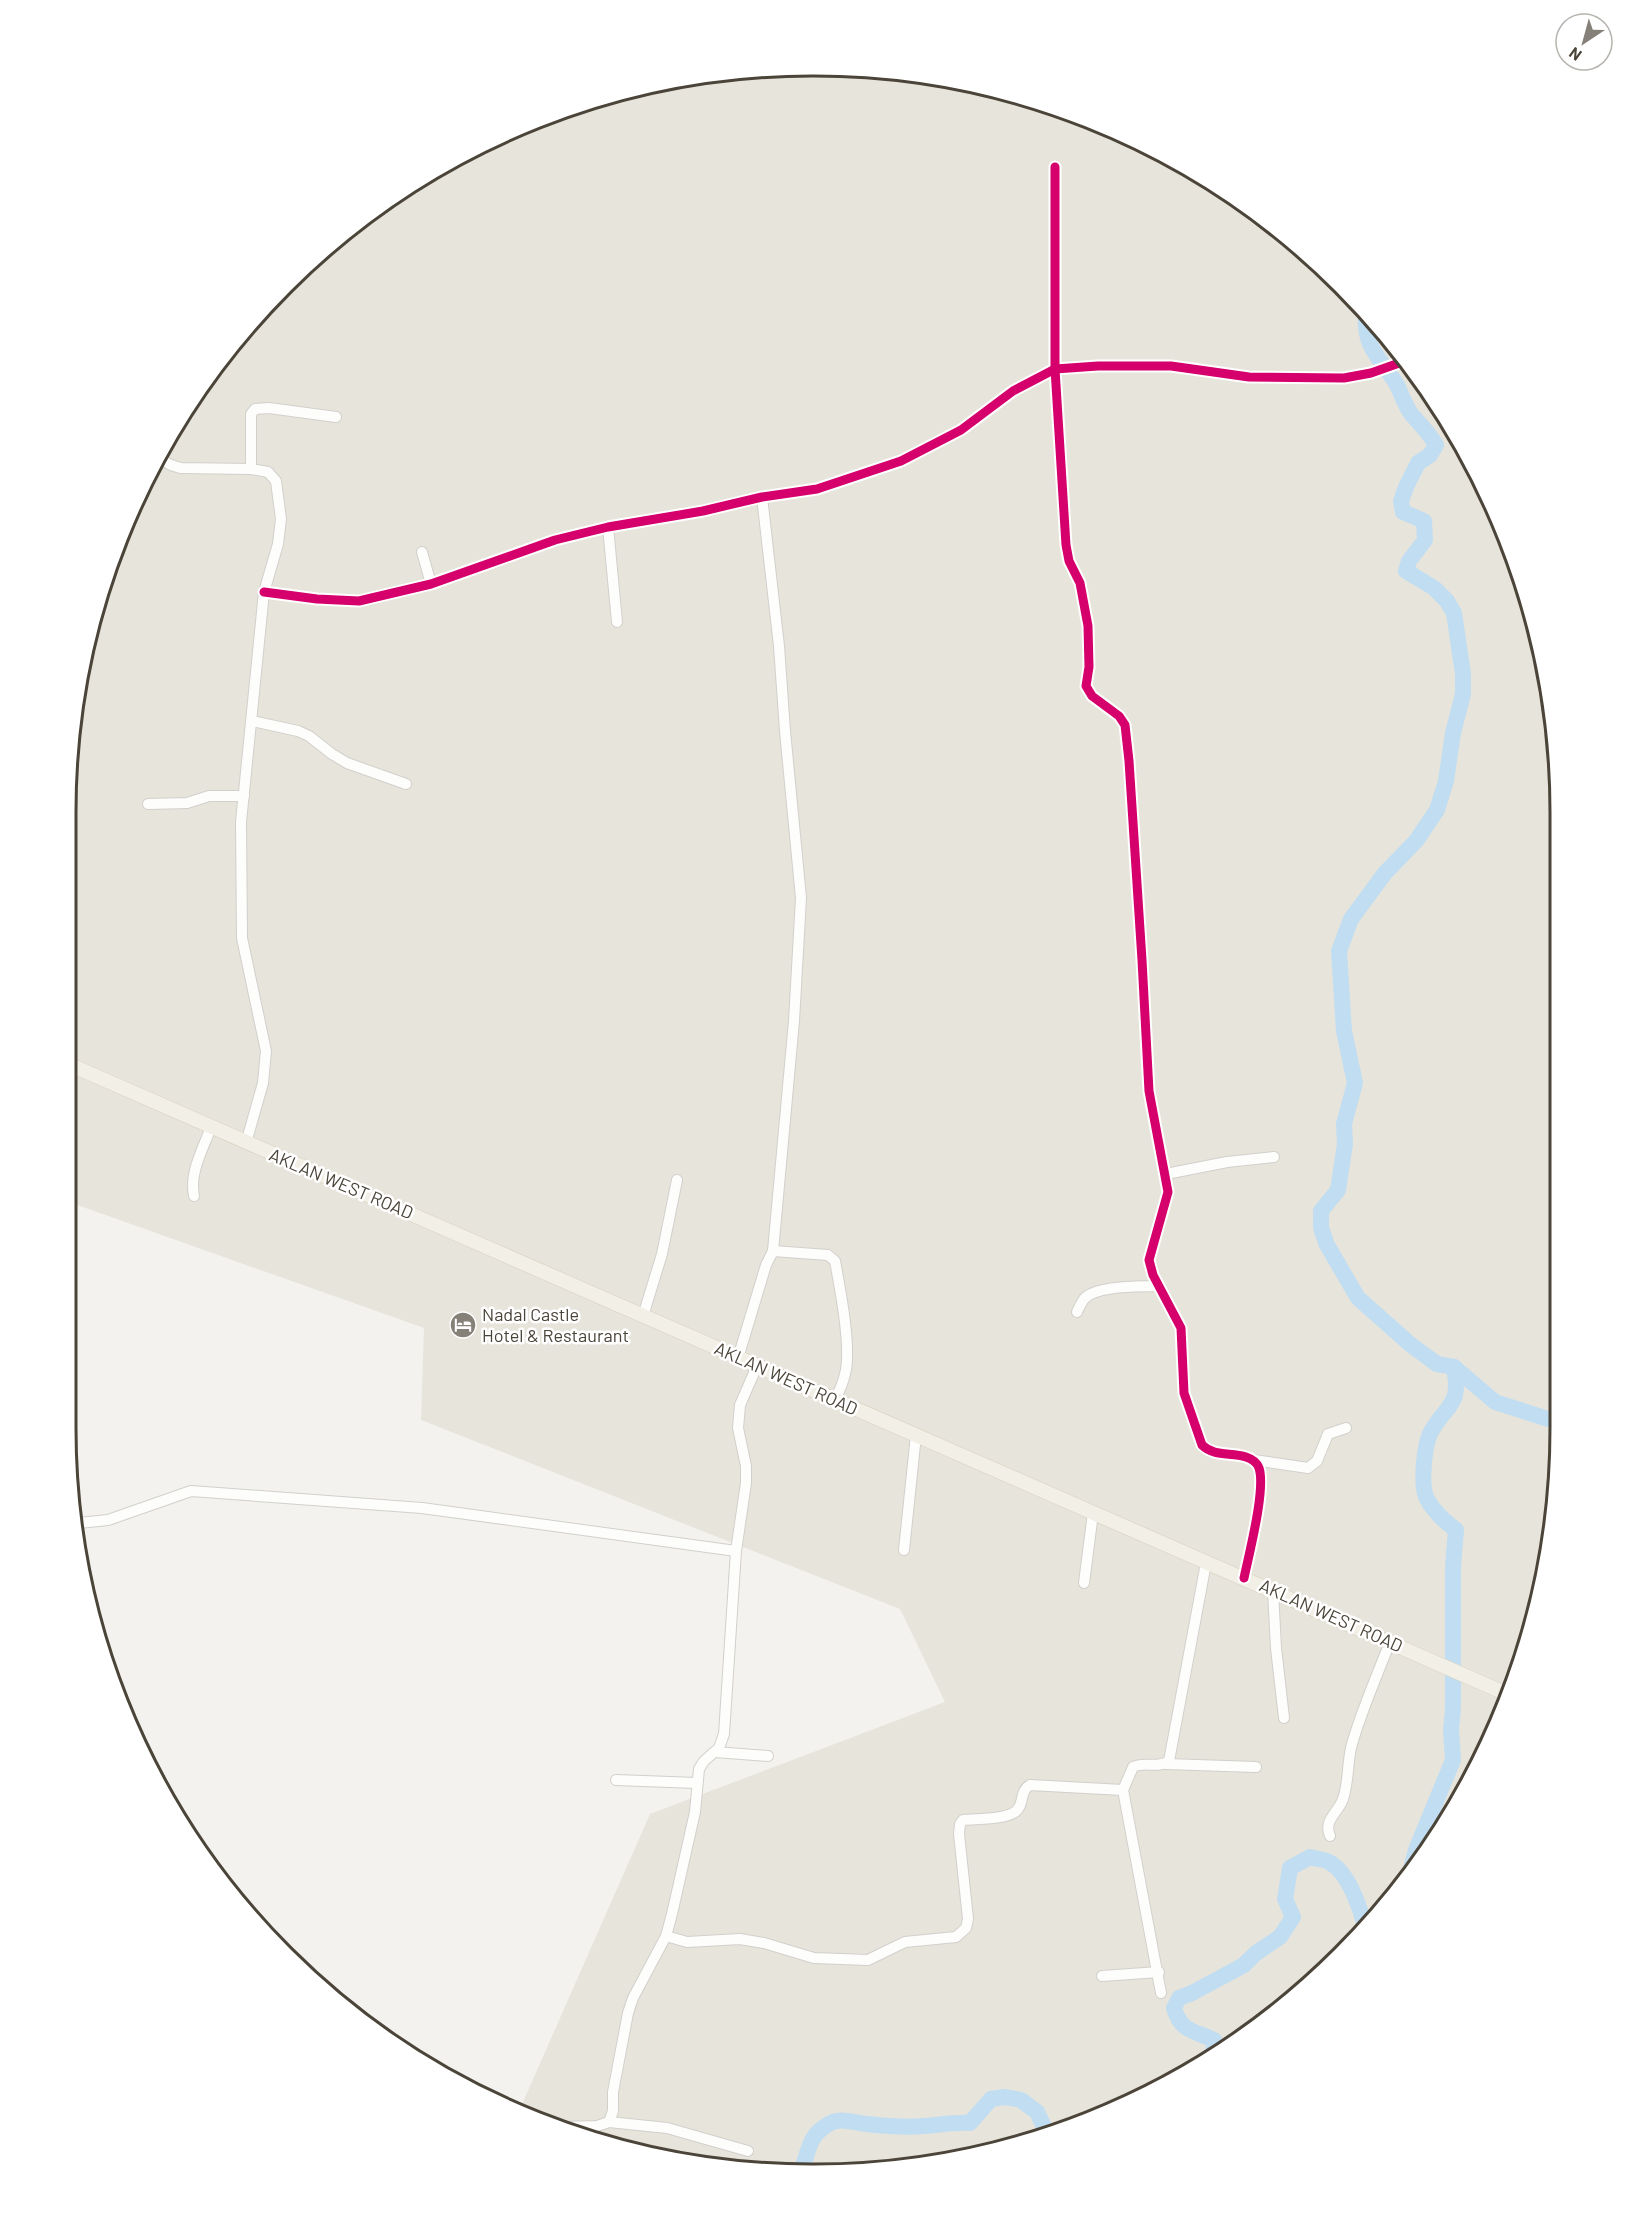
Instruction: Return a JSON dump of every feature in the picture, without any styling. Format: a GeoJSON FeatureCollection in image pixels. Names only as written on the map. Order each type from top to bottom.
{"type":"FeatureCollection","features":[{"type":"Feature","properties":{"kind":"main road","name":"AKLAN WEST ROAD"},"geometry":{"type":"LineString","coordinates":[[76,1067],[1500,1691]]}},
{"type":"Feature","properties":{"kind":"street"},"geometry":{"type":"LineString","coordinates":[[1055,167],[1055,369],[1066,545],[1069,561],[1080,584],[1088,626],[1089,667],[1086,686],[1092,696],[1119,716],[1125,725],[1149,1091],[1168,1192],[1149,1260],[1152,1275],[1181,1328],[1184,1393],[1202,1445],[1207,1450],[1308,1468],[1317,1461],[1328,1434],[1346,1428]]}},
{"type":"Feature","properties":{"kind":"street"},"geometry":{"type":"LineString","coordinates":[[264,592],[317,599],[359,601],[431,584],[555,540],[608,527],[703,511],[762,497],[816,489],[901,461],[961,430],[1013,391],[1055,369],[1098,366],[1171,366],[1250,377],[1344,378],[1371,373],[1397,364]]}},
{"type":"Feature","properties":{"kind":"street"},"geometry":{"type":"LineString","coordinates":[[251,469],[251,414],[255,409],[269,408],[336,417]]}},
{"type":"Feature","properties":{"kind":"street"},"geometry":{"type":"LineString","coordinates":[[166,462],[171,466],[181,468],[251,469],[268,472],[276,481],[281,519],[278,544],[264,592],[241,822],[243,938],[266,1050],[263,1083],[246,1143]]}},
{"type":"Feature","properties":{"kind":"street"},"geometry":{"type":"LineString","coordinates":[[738,1358],[766,1265],[773,1251],[794,1021],[801,898],[784,731],[779,646],[762,497]]}},
{"type":"Feature","properties":{"kind":"street"},"geometry":{"type":"LineString","coordinates":[[608,527],[617,621]]}},
{"type":"Feature","properties":{"kind":"street"},"geometry":{"type":"LineString","coordinates":[[422,552],[431,584]]}},
{"type":"Feature","properties":{"kind":"street"},"geometry":{"type":"LineString","coordinates":[[252,721],[298,731],[309,736],[347,763],[406,784]]}},
{"type":"Feature","properties":{"kind":"street"},"geometry":{"type":"LineString","coordinates":[[148,804],[187,803],[209,796],[244,796]]}},
{"type":"Feature","properties":{"kind":"street"},"geometry":{"type":"LineString","coordinates":[[194,1196],[193,1175],[211,1127]]}},
{"type":"Feature","properties":{"kind":"street"},"geometry":{"type":"LineString","coordinates":[[1166,1174],[1227,1162],[1274,1156]]}},
{"type":"Feature","properties":{"kind":"street"},"geometry":{"type":"LineString","coordinates":[[643,1316],[662,1254],[677,1180]]}},
{"type":"Feature","properties":{"kind":"street"},"geometry":{"type":"LineString","coordinates":[[773,1251],[828,1255],[835,1261],[843,1307],[847,1356],[846,1372],[835,1400]]}},
{"type":"Feature","properties":{"kind":"street"},"geometry":{"type":"LineString","coordinates":[[1077,1312],[1083,1300],[1090,1294],[1103,1290],[1158,1286]]}},
{"type":"Feature","properties":{"kind":"street"},"geometry":{"type":"LineString","coordinates":[[609,2122],[613,2111],[613,2092],[628,2013],[633,1998],[666,1936],[695,1812],[699,1769],[721,1744],[724,1734],[736,1551],[746,1483],[746,1466],[738,1428],[740,1405],[757,1366]]}},
{"type":"Feature","properties":{"kind":"street"},"geometry":{"type":"LineString","coordinates":[[904,1550],[916,1435]]}},
{"type":"Feature","properties":{"kind":"street"},"geometry":{"type":"LineString","coordinates":[[1244,1578],[1257,1516],[1260,1481],[1259,1468],[1254,1460]]}},
{"type":"Feature","properties":{"kind":"street"},"geometry":{"type":"LineString","coordinates":[[83,1523],[108,1520],[191,1491],[422,1508],[736,1551]]}},
{"type":"Feature","properties":{"kind":"street"},"geometry":{"type":"LineString","coordinates":[[1084,1583],[1093,1513]]}},
{"type":"Feature","properties":{"kind":"street"},"geometry":{"type":"LineString","coordinates":[[1166,1764],[1169,1761],[1174,1739],[1206,1563]]}},
{"type":"Feature","properties":{"kind":"street"},"geometry":{"type":"LineString","coordinates":[[1273,1591],[1275,1648],[1284,1718]]}},
{"type":"Feature","properties":{"kind":"street"},"geometry":{"type":"LineString","coordinates":[[1330,1836],[1327,1830],[1328,1822],[1343,1799],[1352,1746],[1360,1717],[1390,1642]]}},
{"type":"Feature","properties":{"kind":"street"},"geometry":{"type":"LineString","coordinates":[[715,1752],[768,1756]]}},
{"type":"Feature","properties":{"kind":"street"},"geometry":{"type":"LineString","coordinates":[[1161,1993],[1159,1971],[1123,1790],[1132,1767],[1140,1764],[1166,1764],[1256,1767]]}},
{"type":"Feature","properties":{"kind":"street"},"geometry":{"type":"LineString","coordinates":[[616,1780],[697,1784]]}},
{"type":"Feature","properties":{"kind":"street"},"geometry":{"type":"LineString","coordinates":[[666,1936],[687,1942],[740,1939],[764,1943],[814,1958],[868,1960],[905,1942],[956,1936],[966,1928],[968,1919],[959,1834],[963,1820],[1014,1813],[1018,1809],[1024,1791],[1030,1785],[1123,1790]]}},
{"type":"Feature","properties":{"kind":"street"},"geometry":{"type":"LineString","coordinates":[[1102,1976],[1159,1971]]}},
{"type":"Feature","properties":{"kind":"street"},"geometry":{"type":"LineString","coordinates":[[584,2126],[597,2126],[609,2122],[667,2128],[748,2151]]}},
{"type":"Feature","properties":{"kind":"shaded area"},"geometry":{"type":"Polygon","coordinates":[[[813,76],[909,83],[1004,102],[1050,116],[1139,152],[1181,175],[1222,201],[1299,259],[1367,327],[1397,365],[1451,445],[1474,487],[1510,576],[1535,669],[1548,765],[1550,813],[1550,1427],[1543,1523],[1524,1618],[1510,1664],[1474,1753],[1425,1836],[1367,1913],[1299,1981],[1222,2039],[1181,2065],[1139,2088],[1050,2124],[957,2149],[861,2162],[813,2164],[717,2157],[622,2138],[576,2124],[522,2103],[650,1814],[945,1702],[900,1609],[421,1420],[424,1328],[76,1205],[76,813],[83,717],[91,669],[116,576],[152,487],[201,404],[259,327],[327,259],[365,229],[445,175],[487,152],[576,116],[622,102],[669,91],[765,78],[813,76]]]}},
{"type":"Feature","properties":{"kind":"waterway"},"geometry":{"type":"LineString","coordinates":[[1366,326],[1367,336],[1374,352],[1397,385],[1410,412],[1436,445],[1430,455],[1418,463],[1401,501],[1403,512],[1424,521],[1425,540],[1409,561],[1406,571],[1434,588],[1447,601],[1454,613],[1463,674],[1463,694],[1453,733],[1446,781],[1437,810],[1416,841],[1385,873],[1351,919],[1339,951],[1344,1031],[1355,1083],[1344,1124],[1345,1144],[1338,1190],[1321,1211],[1321,1228],[1327,1245],[1358,1298],[1411,1345],[1437,1364],[1454,1367],[1495,1402],[1550,1419]]}},
{"type":"Feature","properties":{"kind":"waterway"},"geometry":{"type":"LineString","coordinates":[[1417,1847],[1453,1760],[1451,1730],[1453,1566],[1456,1530],[1430,1504],[1425,1493],[1423,1475],[1429,1436],[1455,1397],[1454,1367]]}},
{"type":"Feature","properties":{"kind":"waterway"},"geometry":{"type":"LineString","coordinates":[[1214,2044],[1214,2040],[1184,2026],[1174,2008],[1179,1998],[1244,1965],[1256,1953],[1280,1937],[1293,1917],[1285,1899],[1290,1868],[1310,1857],[1327,1861],[1336,1867],[1348,1882],[1363,1918]]}},
{"type":"Feature","properties":{"kind":"waterway"},"geometry":{"type":"LineString","coordinates":[[803,2164],[816,2134],[827,2125],[837,2121],[902,2127],[970,2123],[991,2099],[1005,2097],[1021,2100],[1037,2112],[1044,2126]]}},
{"type":"Feature","properties":{"kind":"cycle path"},"geometry":{"type":"LineString","coordinates":[[1055,167],[1055,369],[1066,545],[1069,561],[1080,583],[1088,626],[1089,667],[1086,686],[1092,696],[1119,716],[1125,725],[1149,1091],[1168,1192],[1149,1260],[1153,1275],[1181,1328],[1184,1393],[1202,1445],[1217,1453],[1248,1458],[1256,1462],[1259,1468],[1261,1478],[1259,1506],[1244,1578]]}},
{"type":"Feature","properties":{"kind":"cycle path"},"geometry":{"type":"LineString","coordinates":[[264,592],[317,599],[359,601],[431,584],[555,540],[608,527],[703,511],[762,497],[817,489],[901,461],[961,430],[1013,391],[1055,369],[1098,366],[1171,366],[1249,377],[1344,378],[1371,373],[1396,364]]}},
{"type":"Feature","properties":{"kind":"place","name":"Nadal Castle Hotel & Restaurant"},"geometry":{"type":"Point","coordinates":[463,1325]}}]}
